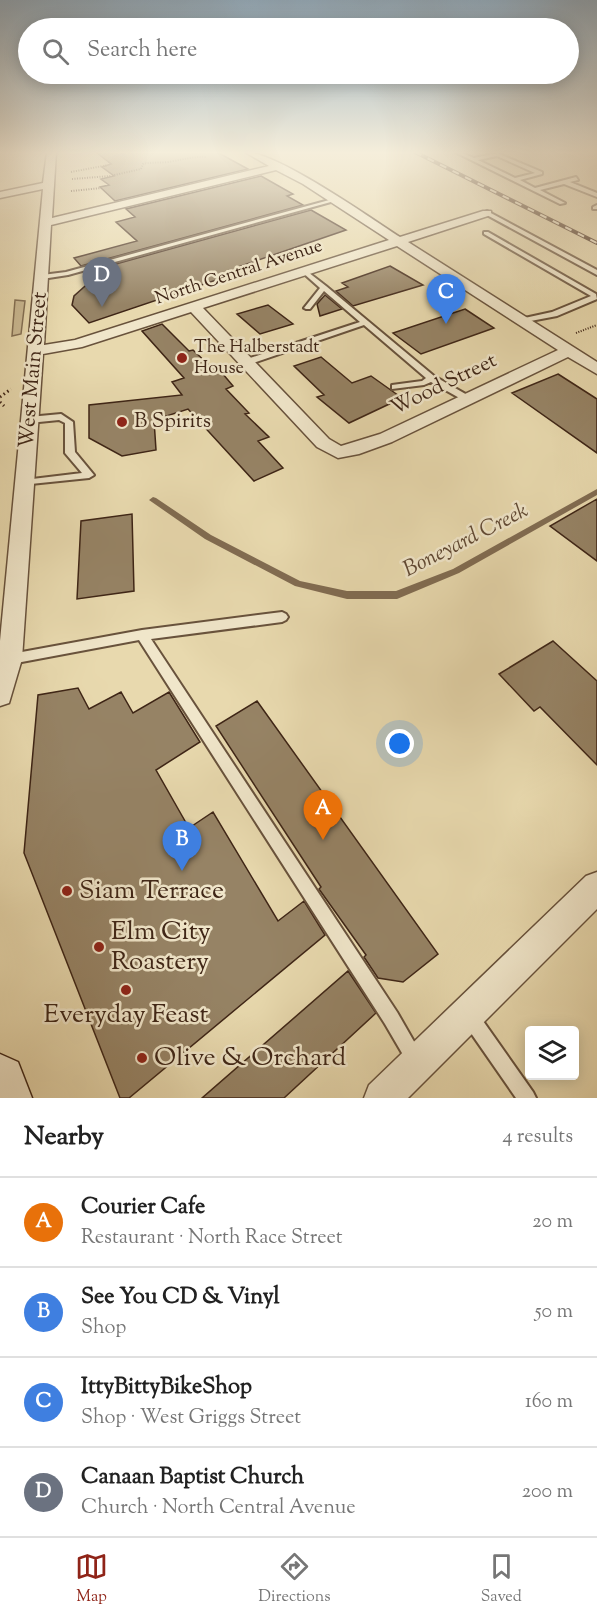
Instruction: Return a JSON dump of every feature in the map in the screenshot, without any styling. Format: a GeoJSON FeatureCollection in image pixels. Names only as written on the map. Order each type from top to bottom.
{"type":"FeatureCollection","features":[{"type":"Feature","properties":{"kind":"main road"},"geometry":{"type":"LineString","coordinates":[[0,1080],[6,1098]]}},
{"type":"Feature","properties":{"kind":"street","name":"West Main Street"},"geometry":{"type":"LineString","coordinates":[[1,691],[10,659],[14,580],[48,203]]}},
{"type":"Feature","properties":{"kind":"street"},"geometry":{"type":"LineString","coordinates":[[46,223],[128,203]]}},
{"type":"Feature","properties":{"kind":"street"},"geometry":{"type":"LineString","coordinates":[[340,203],[597,369]]}},
{"type":"Feature","properties":{"kind":"street","name":"North Central Avenue"},"geometry":{"type":"LineString","coordinates":[[35,351],[67,347],[488,213]]}},
{"type":"Feature","properties":{"kind":"street"},"geometry":{"type":"LineString","coordinates":[[194,307],[247,362]]}},
{"type":"Feature","properties":{"kind":"street","name":"Wood Street"},"geometry":{"type":"LineString","coordinates":[[247,362],[323,443],[338,452],[353,450],[386,438],[569,351]]}},
{"type":"Feature","properties":{"kind":"street"},"geometry":{"type":"LineString","coordinates":[[382,1098],[597,887]]}},
{"type":"Feature","properties":{"kind":"lane"},"geometry":{"type":"LineString","coordinates":[[42,277],[66,274],[323,203]]}},
{"type":"Feature","properties":{"kind":"lane"},"geometry":{"type":"LineString","coordinates":[[488,213],[597,273]]}},
{"type":"Feature","properties":{"kind":"lane"},"geometry":{"type":"LineString","coordinates":[[486,233],[594,295],[594,298],[554,314],[523,321]]}},
{"type":"Feature","properties":{"kind":"lane"},"geometry":{"type":"LineString","coordinates":[[304,271],[431,378],[466,398]]}},
{"type":"Feature","properties":{"kind":"lane"},"geometry":{"type":"LineString","coordinates":[[309,308],[324,287]]}},
{"type":"Feature","properties":{"kind":"lane"},"geometry":{"type":"LineString","coordinates":[[247,362],[366,322]]}},
{"type":"Feature","properties":{"kind":"lane"},"geometry":{"type":"LineString","coordinates":[[395,387],[424,382],[431,378]]}},
{"type":"Feature","properties":{"kind":"lane"},"geometry":{"type":"LineString","coordinates":[[24,483],[89,475],[70,453],[69,422],[61,417],[29,420]]}},
{"type":"Feature","properties":{"kind":"lane"},"geometry":{"type":"LineString","coordinates":[[10,659],[142,635],[282,617]]}},
{"type":"Feature","properties":{"kind":"lane"},"geometry":{"type":"LineString","coordinates":[[142,635],[392,1018],[417,1064]]}},
{"type":"Feature","properties":{"kind":"lane"},"geometry":{"type":"LineString","coordinates":[[468,1015],[526,1098]]}},
{"type":"Feature","properties":{"kind":"path"},"geometry":{"type":"LineString","coordinates":[[572,333],[597,325]]}},
{"type":"Feature","properties":{"kind":"path"},"geometry":{"type":"LineString","coordinates":[[0,396],[12,388]]}},
{"type":"Feature","properties":{"kind":"path"},"geometry":{"type":"LineString","coordinates":[[0,402],[4,406]]}},
{"type":"Feature","properties":{"kind":"shaded area"},"geometry":{"type":"Polygon","coordinates":[[[15,300],[25,301],[21,334],[12,336],[15,300]]]}},
{"type":"Feature","properties":{"kind":"building"},"geometry":{"type":"Polygon","coordinates":[[[150,203],[303,205],[81,266],[74,258],[137,241],[116,222],[135,217],[126,209],[150,203]]]}},
{"type":"Feature","properties":{"kind":"building"},"geometry":{"type":"Polygon","coordinates":[[[311,210],[346,230],[238,267],[243,271],[89,323],[72,305],[74,296],[93,279],[87,272],[311,210]]]}},
{"type":"Feature","properties":{"kind":"building"},"geometry":{"type":"Polygon","coordinates":[[[390,266],[423,285],[353,306],[336,291],[348,287],[342,283],[390,266]]]}},
{"type":"Feature","properties":{"kind":"building"},"geometry":{"type":"Polygon","coordinates":[[[325,295],[342,309],[320,316],[317,304],[325,295]]]}},
{"type":"Feature","properties":{"kind":"building"},"geometry":{"type":"Polygon","coordinates":[[[268,305],[293,324],[260,334],[237,314],[268,305]]]}},
{"type":"Feature","properties":{"kind":"building"},"geometry":{"type":"Polygon","coordinates":[[[465,309],[494,328],[421,354],[393,333],[465,309]]]}},
{"type":"Feature","properties":{"kind":"building"},"geometry":{"type":"Polygon","coordinates":[[[162,324],[189,351],[193,350],[212,368],[217,367],[233,386],[226,389],[249,413],[245,414],[269,437],[258,441],[283,468],[254,481],[188,409],[154,420],[156,450],[122,456],[89,438],[89,405],[182,395],[172,382],[184,378],[142,331],[162,324]]]}},
{"type":"Feature","properties":{"kind":"building"},"geometry":{"type":"Polygon","coordinates":[[[321,357],[352,383],[371,376],[402,398],[349,423],[317,397],[324,395],[294,366],[321,357]]]}},
{"type":"Feature","properties":{"kind":"building"},"geometry":{"type":"Polygon","coordinates":[[[558,374],[597,399],[597,453],[512,393],[558,374]]]}},
{"type":"Feature","properties":{"kind":"building"},"geometry":{"type":"Polygon","coordinates":[[[597,499],[597,561],[550,526],[597,499]]]}},
{"type":"Feature","properties":{"kind":"building"},"geometry":{"type":"Polygon","coordinates":[[[132,514],[134,591],[77,599],[81,521],[132,514]]]}},
{"type":"Feature","properties":{"kind":"building"},"geometry":{"type":"Polygon","coordinates":[[[553,641],[597,681],[597,765],[540,707],[534,711],[499,674],[553,641]]]}},
{"type":"Feature","properties":{"kind":"building"},"geometry":{"type":"Polygon","coordinates":[[[78,688],[89,709],[121,692],[133,713],[169,692],[200,742],[156,770],[189,828],[213,812],[278,921],[304,901],[325,935],[129,1098],[120,1098],[24,853],[38,695],[78,688]]]}},
{"type":"Feature","properties":{"kind":"building"},"geometry":{"type":"Polygon","coordinates":[[[257,701],[438,954],[403,982],[378,978],[364,957],[366,955],[319,889],[321,887],[216,726],[257,701]]]}},
{"type":"Feature","properties":{"kind":"building"},"geometry":{"type":"Polygon","coordinates":[[[348,971],[376,1013],[284,1098],[202,1098],[348,971]]]}},
{"type":"Feature","properties":{"kind":"waterway","name":"Boneyard Creek"},"geometry":{"type":"LineString","coordinates":[[153,500],[208,537],[298,584],[347,595],[397,595],[456,571],[597,492]]}},
{"type":"Feature","properties":{"kind":"railway"},"geometry":{"type":"LineString","coordinates":[[517,203],[597,243]]}},
{"type":"Feature","properties":{"kind":"place","name":"Canaan Baptist Church"},"geometry":{"type":"Point","coordinates":[102,307]}},
{"type":"Feature","properties":{"kind":"place","name":"IttyBittyBikeShop"},"geometry":{"type":"Point","coordinates":[446,324]}},
{"type":"Feature","properties":{"kind":"place","name":"The Halberstadt House"},"geometry":{"type":"Point","coordinates":[182,358]}},
{"type":"Feature","properties":{"kind":"place","name":"B Spirits"},"geometry":{"type":"Point","coordinates":[122,422]}},
{"type":"Feature","properties":{"kind":"place","name":"Courier Cafe"},"geometry":{"type":"Point","coordinates":[323,840]}},
{"type":"Feature","properties":{"kind":"place","name":"See You CD & Vinyl"},"geometry":{"type":"Point","coordinates":[182,871]}},
{"type":"Feature","properties":{"kind":"place","name":"Siam Terrace"},"geometry":{"type":"Point","coordinates":[67,891]}},
{"type":"Feature","properties":{"kind":"place","name":"Elm City Roastery"},"geometry":{"type":"Point","coordinates":[99,947]}},
{"type":"Feature","properties":{"kind":"place","name":"Everyday Feast"},"geometry":{"type":"Point","coordinates":[126,990]}},
{"type":"Feature","properties":{"kind":"place","name":"Olive & Orchard"},"geometry":{"type":"Point","coordinates":[142,1058]}}]}
